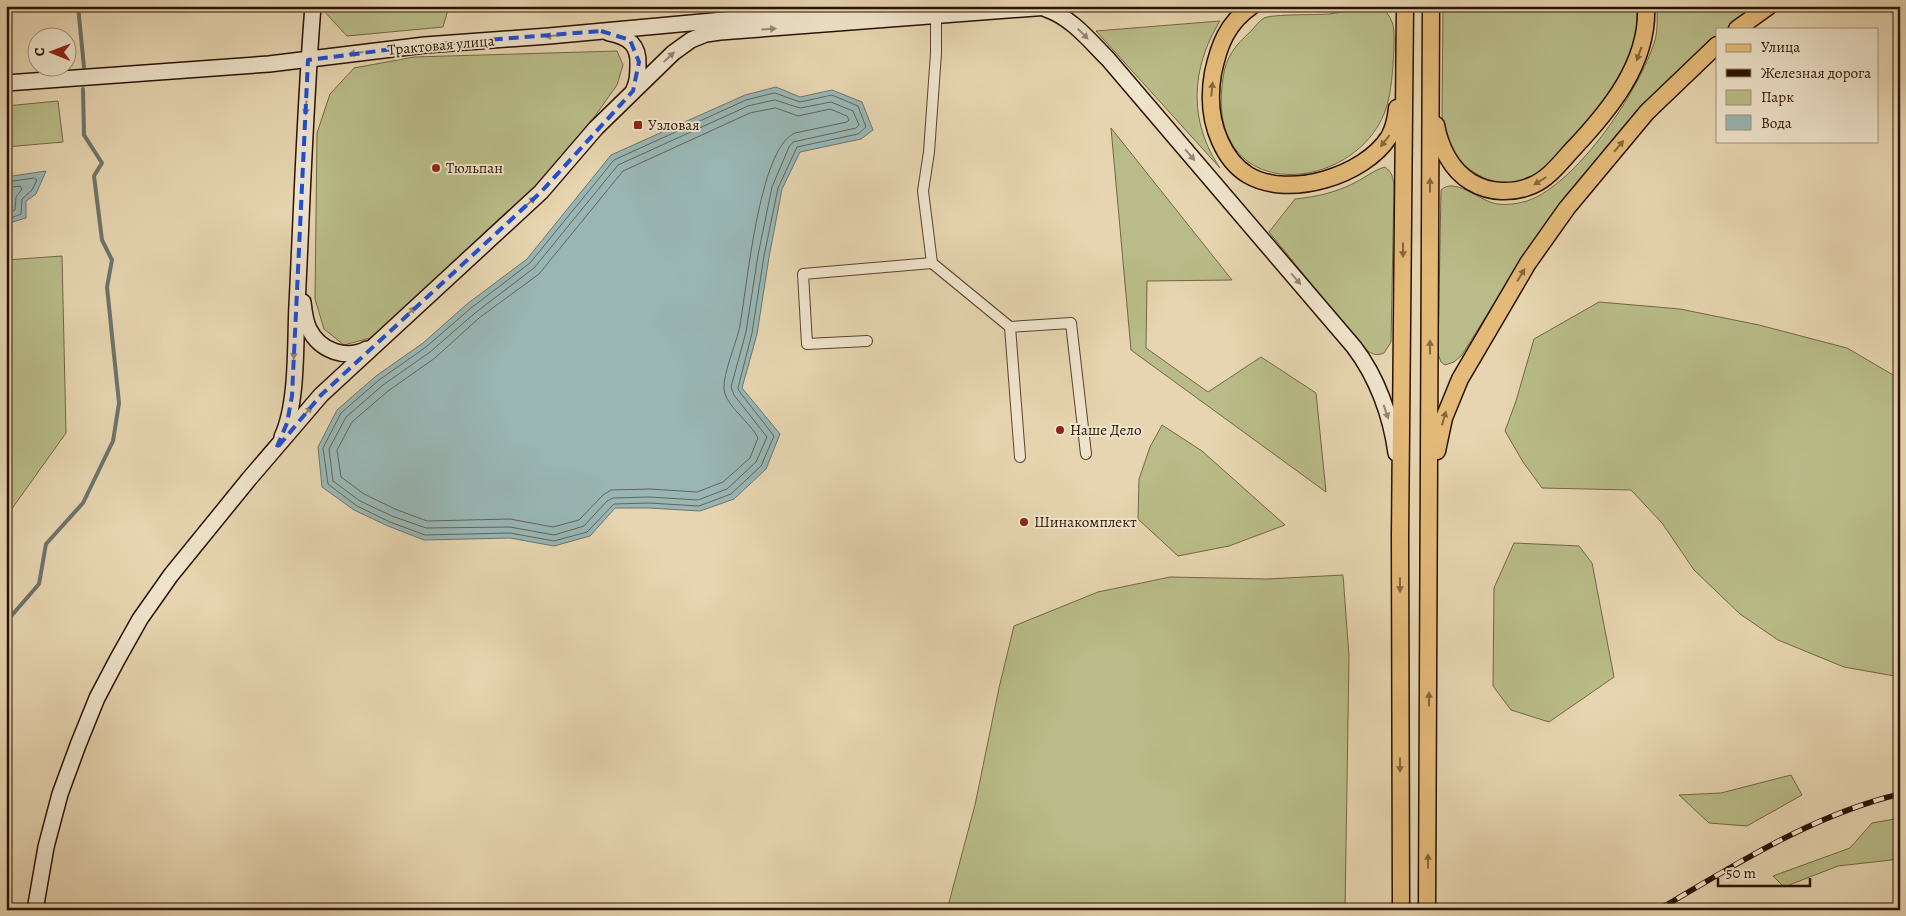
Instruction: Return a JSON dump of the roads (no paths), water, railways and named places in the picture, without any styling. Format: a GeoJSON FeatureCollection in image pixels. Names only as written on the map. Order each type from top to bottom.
{"type":"FeatureCollection","features":[{"type":"Feature","properties":{"kind":"main road"},"geometry":{"type":"LineString","coordinates":[[276,449],[284,433],[291,406],[308,60],[313,6]]}},
{"type":"Feature","properties":{"kind":"main road","name":"Трактовая улица"},"geometry":{"type":"LineString","coordinates":[[6,83],[260,65],[425,45],[549,36],[876,6]]}},
{"type":"Feature","properties":{"kind":"main road"},"geometry":{"type":"LineString","coordinates":[[35,910],[46,847],[60,794],[94,706],[140,619],[171,575],[321,396],[374,344],[541,192],[596,128],[633,91],[685,44],[702,36],[720,32],[1062,6]]}},
{"type":"Feature","properties":{"kind":"main road"},"geometry":{"type":"LineString","coordinates":[[1252,6],[1228,30],[1221,45],[1213,76],[1211,115],[1218,137],[1228,157],[1236,166],[1250,176],[1273,184],[1287,185],[1316,182],[1336,175],[1354,167],[1373,154],[1385,142],[1393,128],[1397,110],[1405,26]]}},
{"type":"Feature","properties":{"kind":"main road"},"geometry":{"type":"LineString","coordinates":[[1400,910],[1400,536],[1405,6]]}},
{"type":"Feature","properties":{"kind":"main road"},"geometry":{"type":"LineString","coordinates":[[1431,14],[1434,112],[1437,134],[1442,147],[1453,165],[1468,180],[1487,189],[1509,191],[1525,188],[1546,178],[1613,103],[1639,53],[1646,30],[1646,6]]}},
{"type":"Feature","properties":{"kind":"main road"},"geometry":{"type":"LineString","coordinates":[[1738,28],[1769,6]]}},
{"type":"Feature","properties":{"kind":"main road"},"geometry":{"type":"LineString","coordinates":[[1043,8],[1061,14],[1079,29],[1108,59],[1360,355],[1375,381],[1392,428],[1397,466],[1400,536]]}},
{"type":"Feature","properties":{"kind":"main road"},"geometry":{"type":"LineString","coordinates":[[1427,910],[1431,14]]}},
{"type":"Feature","properties":{"kind":"main road"},"geometry":{"type":"LineString","coordinates":[[601,31],[624,37],[635,46],[638,52],[638,68],[637,82],[633,91]]}},
{"type":"Feature","properties":{"kind":"main road"},"geometry":{"type":"LineString","coordinates":[[1430,536],[1436,464],[1442,426],[1454,392],[1477,347],[1528,263],[1567,208],[1647,112],[1716,47]]}},
{"type":"Feature","properties":{"kind":"main road"},"geometry":{"type":"LineString","coordinates":[[300,251],[304,312],[312,334],[326,348],[340,354],[355,354],[374,344]]}},
{"type":"Feature","properties":{"kind":"street"},"geometry":{"type":"LineString","coordinates":[[936,16],[936,53],[929,152],[923,191],[932,263],[1010,327],[1071,323],[1086,454]]}},
{"type":"Feature","properties":{"kind":"street"},"geometry":{"type":"LineString","coordinates":[[867,341],[808,344],[803,274],[932,263]]}},
{"type":"Feature","properties":{"kind":"street"},"geometry":{"type":"LineString","coordinates":[[1010,327],[1020,457]]}},
{"type":"Feature","properties":{"kind":"water"},"geometry":{"type":"Polygon","coordinates":[[[776,87],[800,97],[832,90],[862,102],[873,130],[861,139],[800,152],[782,189],[757,334],[742,388],[780,434],[766,469],[734,499],[700,511],[615,508],[590,536],[554,546],[510,538],[424,540],[354,510],[322,487],[318,447],[337,410],[376,376],[423,343],[467,304],[527,259],[611,155],[745,95],[776,87]]]}},
{"type":"Feature","properties":{"kind":"water"},"geometry":{"type":"Polygon","coordinates":[[[46,171],[36,194],[26,201],[26,218],[6,224],[6,177],[46,171]]]}},
{"type":"Feature","properties":{"kind":"waterway"},"geometry":{"type":"LineString","coordinates":[[78,6],[84,67]]}},
{"type":"Feature","properties":{"kind":"waterway"},"geometry":{"type":"LineString","coordinates":[[6,622],[39,584],[46,544],[83,503],[113,441],[119,403],[107,287],[112,260],[102,240],[94,176],[102,163],[84,135],[83,89]]}},
{"type":"Feature","properties":{"kind":"railway"},"geometry":{"type":"LineString","coordinates":[[1658,910],[1745,859],[1805,828],[1867,803],[1900,794]]}},
{"type":"Feature","properties":{"kind":"place","name":"Узловая"},"geometry":{"type":"Point","coordinates":[638,125]}},
{"type":"Feature","properties":{"kind":"place","name":"Тюльпан"},"geometry":{"type":"Point","coordinates":[436,168]}},
{"type":"Feature","properties":{"kind":"place","name":"Наше Дело"},"geometry":{"type":"Point","coordinates":[1060,430]}},
{"type":"Feature","properties":{"kind":"place","name":"Шинакомплект"},"geometry":{"type":"Point","coordinates":[1024,522]}}]}
